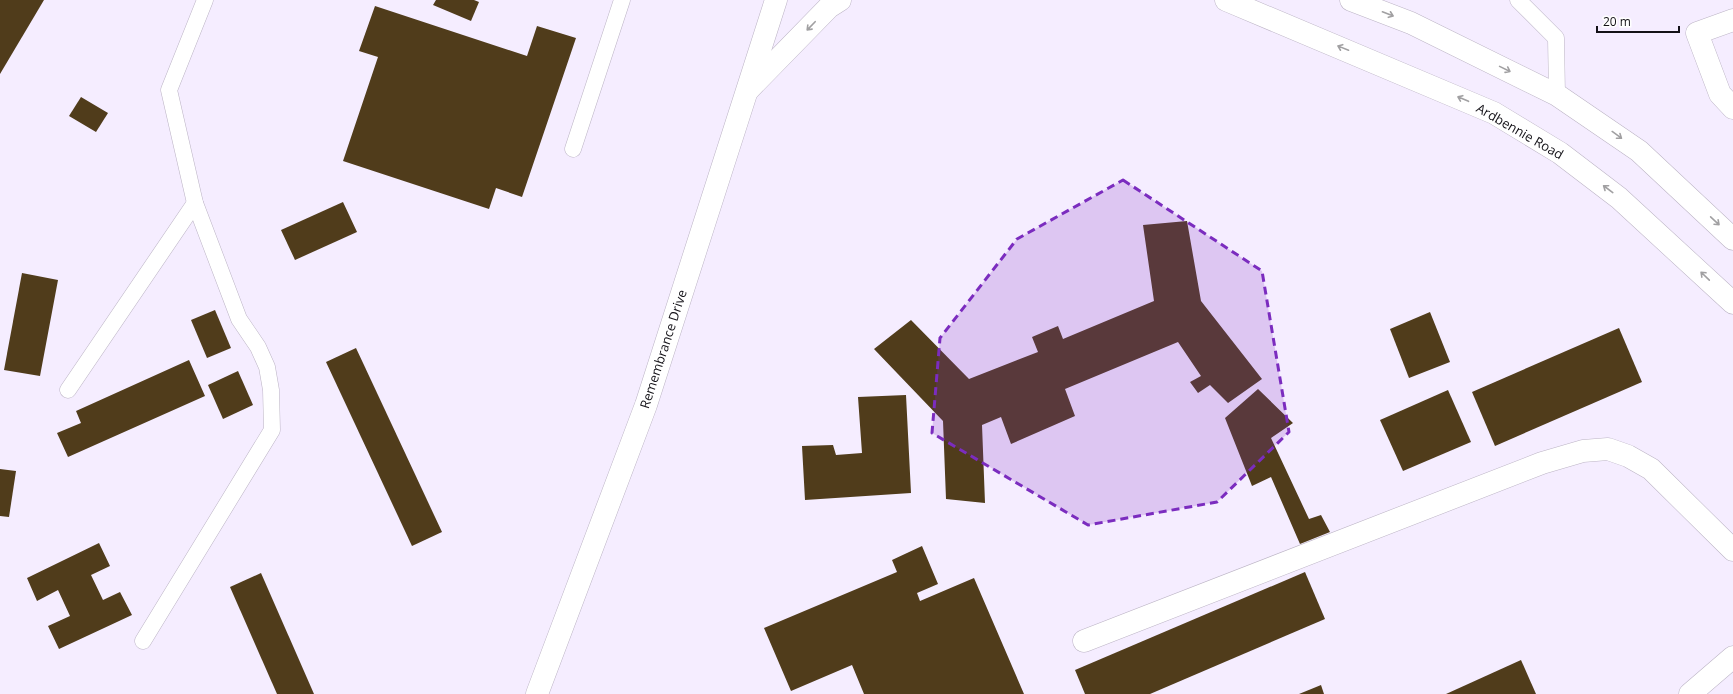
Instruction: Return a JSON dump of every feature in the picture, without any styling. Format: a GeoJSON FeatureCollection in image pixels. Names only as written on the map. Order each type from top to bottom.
{"type":"FeatureCollection","features":[{"type":"Feature","properties":{"kind":"main road","name":"Remembrance Drive"},"geometry":{"type":"LineString","coordinates":[[537,694],[646,406],[776,0]]}},
{"type":"Feature","properties":{"kind":"main road"},"geometry":{"type":"LineString","coordinates":[[745,93],[829,7],[840,0]]}},
{"type":"Feature","properties":{"kind":"main road","name":"Ardbennie Road"},"geometry":{"type":"LineString","coordinates":[[1226,0],[1494,113],[1560,153],[1619,198],[1733,303]]}},
{"type":"Feature","properties":{"kind":"main road"},"geometry":{"type":"LineString","coordinates":[[1352,0],[1411,23],[1557,95],[1638,151],[1733,239]]}},
{"type":"Feature","properties":{"kind":"main road"},"geometry":{"type":"LineString","coordinates":[[1733,20],[1697,34],[1720,94],[1733,108]]}},
{"type":"Feature","properties":{"kind":"main road"},"geometry":{"type":"LineString","coordinates":[[1084,641],[1542,463],[1583,451],[1608,449],[1628,456],[1651,469],[1733,550]]}},
{"type":"Feature","properties":{"kind":"main road"},"geometry":{"type":"LineString","coordinates":[[1690,694],[1733,657]]}},
{"type":"Feature","properties":{"kind":"lane"},"geometry":{"type":"LineString","coordinates":[[143,641],[272,430],[271,390],[267,366],[258,347],[239,319],[195,203],[169,90],[204,0]]}},
{"type":"Feature","properties":{"kind":"lane"},"geometry":{"type":"LineString","coordinates":[[573,149],[622,0]]}},
{"type":"Feature","properties":{"kind":"lane"},"geometry":{"type":"LineString","coordinates":[[1518,0],[1556,38],[1557,95]]}},
{"type":"Feature","properties":{"kind":"lane"},"geometry":{"type":"LineString","coordinates":[[68,390],[195,203]]}},
{"type":"Feature","properties":{"kind":"highlighted area"},"geometry":{"type":"Polygon","coordinates":[[[1123,180],[1262,271],[1289,432],[1217,502],[1088,525],[932,433],[940,338],[1017,239],[1123,180]]]}},
{"type":"Feature","properties":{"kind":"building"},"geometry":{"type":"Polygon","coordinates":[[[0,0],[44,0],[0,74],[0,0]]]}},
{"type":"Feature","properties":{"kind":"building"},"geometry":{"type":"Polygon","coordinates":[[[436,0],[474,0],[479,2],[471,21],[433,5],[436,0]]]}},
{"type":"Feature","properties":{"kind":"building"},"geometry":{"type":"Polygon","coordinates":[[[375,6],[527,56],[537,26],[576,38],[522,197],[496,188],[489,209],[343,161],[378,57],[359,51],[375,6]]]}},
{"type":"Feature","properties":{"kind":"building"},"geometry":{"type":"Polygon","coordinates":[[[81,97],[108,113],[96,132],[69,116],[81,97]]]}},
{"type":"Feature","properties":{"kind":"building"},"geometry":{"type":"Polygon","coordinates":[[[343,202],[357,232],[295,260],[281,230],[343,202]]]}},
{"type":"Feature","properties":{"kind":"building"},"geometry":{"type":"Polygon","coordinates":[[[1187,221],[1201,301],[1262,379],[1228,403],[1210,385],[1198,393],[1190,382],[1201,376],[1178,342],[1065,389],[1075,416],[1011,444],[1001,417],[982,425],[985,503],[946,499],[943,421],[874,349],[911,320],[969,379],[1038,352],[1032,337],[1058,326],[1063,339],[1154,301],[1143,225],[1187,221]]]}},
{"type":"Feature","properties":{"kind":"building"},"geometry":{"type":"Polygon","coordinates":[[[22,273],[58,280],[40,376],[4,370],[22,273]]]}},
{"type":"Feature","properties":{"kind":"building"},"geometry":{"type":"Polygon","coordinates":[[[215,310],[231,348],[207,358],[191,320],[215,310]]]}},
{"type":"Feature","properties":{"kind":"building"},"geometry":{"type":"Polygon","coordinates":[[[1430,312],[1450,362],[1409,378],[1390,329],[1430,312]]]}},
{"type":"Feature","properties":{"kind":"building"},"geometry":{"type":"Polygon","coordinates":[[[1619,328],[1642,382],[1495,446],[1472,392],[1619,328]]]}},
{"type":"Feature","properties":{"kind":"building"},"geometry":{"type":"Polygon","coordinates":[[[356,348],[442,532],[412,546],[326,362],[356,348]]]}},
{"type":"Feature","properties":{"kind":"building"},"geometry":{"type":"Polygon","coordinates":[[[189,360],[205,396],[68,457],[57,433],[81,423],[76,411],[189,360]]]}},
{"type":"Feature","properties":{"kind":"building"},"geometry":{"type":"Polygon","coordinates":[[[238,371],[253,405],[223,419],[208,385],[238,371]]]}},
{"type":"Feature","properties":{"kind":"building"},"geometry":{"type":"Polygon","coordinates":[[[1258,389],[1293,423],[1271,438],[1309,519],[1321,515],[1330,532],[1300,544],[1271,477],[1252,486],[1225,418],[1258,389]]]}},
{"type":"Feature","properties":{"kind":"building"},"geometry":{"type":"Polygon","coordinates":[[[1448,390],[1471,442],[1403,471],[1380,420],[1448,390]]]}},
{"type":"Feature","properties":{"kind":"building"},"geometry":{"type":"Polygon","coordinates":[[[906,395],[911,493],[805,500],[802,446],[833,445],[836,455],[862,453],[858,397],[906,395]]]}},
{"type":"Feature","properties":{"kind":"building"},"geometry":{"type":"Polygon","coordinates":[[[0,469],[16,471],[9,517],[0,516],[0,469]]]}},
{"type":"Feature","properties":{"kind":"building"},"geometry":{"type":"Polygon","coordinates":[[[99,543],[110,566],[91,575],[103,600],[120,592],[132,615],[59,649],[48,626],[70,616],[58,590],[37,601],[27,578],[99,543]]]}},
{"type":"Feature","properties":{"kind":"building"},"geometry":{"type":"Polygon","coordinates":[[[922,546],[938,584],[917,593],[920,601],[974,578],[1024,694],[864,694],[852,665],[791,691],[764,628],[897,572],[892,560],[922,546]]]}},
{"type":"Feature","properties":{"kind":"building"},"geometry":{"type":"Polygon","coordinates":[[[1305,572],[1325,619],[1150,694],[1085,694],[1075,670],[1305,572]]]}},
{"type":"Feature","properties":{"kind":"building"},"geometry":{"type":"Polygon","coordinates":[[[261,573],[314,694],[277,694],[230,587],[261,573]]]}},
{"type":"Feature","properties":{"kind":"building"},"geometry":{"type":"Polygon","coordinates":[[[1521,660],[1536,694],[1446,694],[1521,660]]]}},
{"type":"Feature","properties":{"kind":"building"},"geometry":{"type":"Polygon","coordinates":[[[1321,685],[1324,694],[1299,694],[1321,685]]]}}]}
